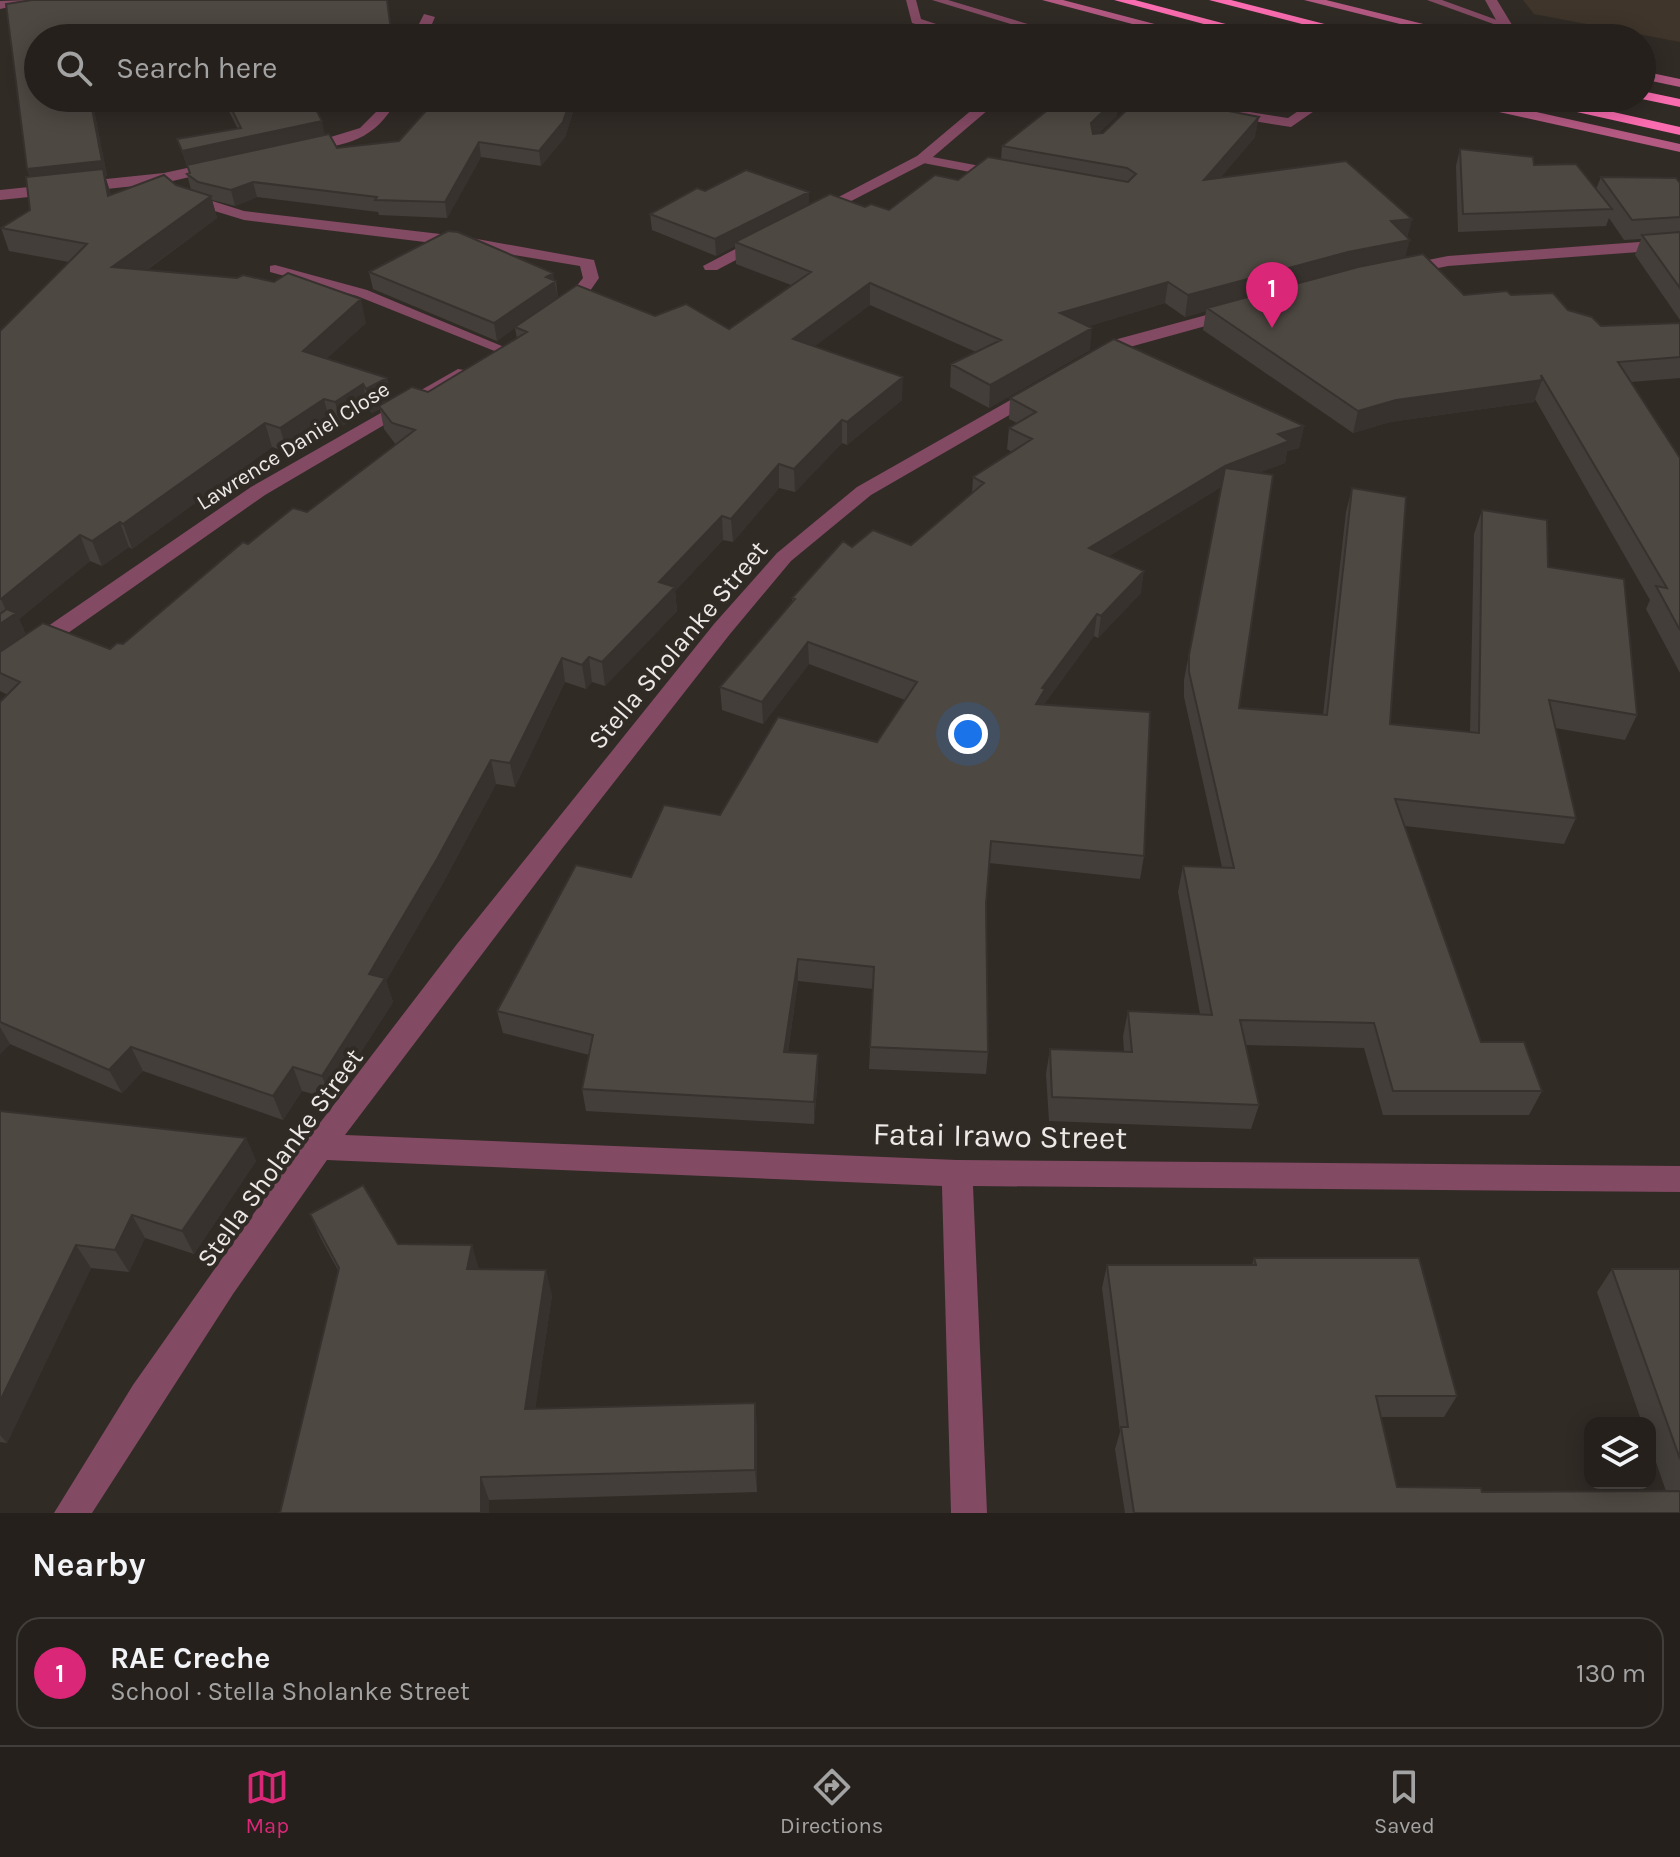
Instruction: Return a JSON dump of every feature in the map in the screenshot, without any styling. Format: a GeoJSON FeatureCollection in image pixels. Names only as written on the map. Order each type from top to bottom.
{"type":"FeatureCollection","features":[{"type":"Feature","properties":{"kind":"highway"},"geometry":{"type":"LineString","coordinates":[[1120,0],[1216,24]]}},
{"type":"Feature","properties":{"kind":"highway"},"geometry":{"type":"LineString","coordinates":[[1215,0],[1314,24]]}},
{"type":"Feature","properties":{"kind":"highway"},"geometry":{"type":"LineString","coordinates":[[1656,98],[1680,103]]}},
{"type":"Feature","properties":{"kind":"highway"},"geometry":{"type":"LineString","coordinates":[[1595,112],[1680,131]]}},
{"type":"Feature","properties":{"kind":"main road"},"geometry":{"type":"LineString","coordinates":[[1048,0],[1145,24]]}},
{"type":"Feature","properties":{"kind":"main road"},"geometry":{"type":"LineString","coordinates":[[1310,0],[1413,24]]}},
{"type":"Feature","properties":{"kind":"main road"},"geometry":{"type":"LineString","coordinates":[[1656,78],[1680,83]]}},
{"type":"Feature","properties":{"kind":"main road"},"geometry":{"type":"LineString","coordinates":[[1516,112],[1680,149]]}},
{"type":"Feature","properties":{"kind":"street"},"geometry":{"type":"LineString","coordinates":[[0,5],[25,0]]}},
{"type":"Feature","properties":{"kind":"street"},"geometry":{"type":"LineString","coordinates":[[1491,0],[1503,24]]}},
{"type":"Feature","properties":{"kind":"street"},"geometry":{"type":"LineString","coordinates":[[426,24],[429,17]]}},
{"type":"Feature","properties":{"kind":"street"},"geometry":{"type":"LineString","coordinates":[[282,152],[357,136],[372,129],[382,112]]}},
{"type":"Feature","properties":{"kind":"street"},"geometry":{"type":"LineString","coordinates":[[711,266],[922,159],[978,112]]}},
{"type":"Feature","properties":{"kind":"street"},"geometry":{"type":"LineString","coordinates":[[1221,112],[1291,123],[1306,112]]}},
{"type":"Feature","properties":{"kind":"street"},"geometry":{"type":"LineString","coordinates":[[0,195],[164,178],[238,162]]}},
{"type":"Feature","properties":{"kind":"street"},"geometry":{"type":"LineString","coordinates":[[164,178],[170,190],[222,211],[458,240],[588,263],[591,278],[577,297],[540,323]]}},
{"type":"Feature","properties":{"kind":"street"},"geometry":{"type":"LineString","coordinates":[[1378,275],[1448,261],[1680,244]]}},
{"type":"Feature","properties":{"kind":"street"},"geometry":{"type":"LineString","coordinates":[[1080,367],[1120,344],[1258,306]]}},
{"type":"Feature","properties":{"kind":"street","name":"Lawrence Daniel Close"},"geometry":{"type":"LineString","coordinates":[[0,670],[258,491],[508,345]]}},
{"type":"Feature","properties":{"kind":"street","name":"Stella Sholanke Street"},"geometry":{"type":"LineString","coordinates":[[72,1513],[135,1410],[319,1147],[556,839],[722,629],[784,557],[864,491],[1053,382]]}},
{"type":"Feature","properties":{"kind":"street","name":"Fatai Irawo Street"},"geometry":{"type":"LineString","coordinates":[[319,1147],[957,1173],[1680,1179]]}},
{"type":"Feature","properties":{"kind":"street"},"geometry":{"type":"LineString","coordinates":[[957,1173],[969,1513]]}},
{"type":"Feature","properties":{"kind":"lane"},"geometry":{"type":"LineString","coordinates":[[911,0],[916,21],[926,24]]}},
{"type":"Feature","properties":{"kind":"lane"},"geometry":{"type":"LineString","coordinates":[[937,0],[1020,24]]}},
{"type":"Feature","properties":{"kind":"lane"},"geometry":{"type":"LineString","coordinates":[[1432,0],[1503,24]]}},
{"type":"Feature","properties":{"kind":"lane"},"geometry":{"type":"LineString","coordinates":[[1127,116],[1130,112]]}},
{"type":"Feature","properties":{"kind":"lane"},"geometry":{"type":"LineString","coordinates":[[922,159],[1015,177]]}},
{"type":"Feature","properties":{"kind":"lane"},"geometry":{"type":"LineString","coordinates":[[275,269],[327,279],[508,345]]}},
{"type":"Feature","properties":{"kind":"shaded area"},"geometry":{"type":"Polygon","coordinates":[[[1523,0],[1680,0],[1680,42],[1656,37],[1656,24],[1586,24],[1534,14],[1523,0]]]}},
{"type":"Feature","properties":{"kind":"building"},"geometry":{"type":"Polygon","coordinates":[[[32,0],[387,0],[390,24],[24,24],[24,112],[93,112],[102,161],[27,169],[6,4],[32,0]]]}},
{"type":"Feature","properties":{"kind":"building"},"geometry":{"type":"Polygon","coordinates":[[[233,112],[317,112],[322,121],[182,151],[177,139],[241,128],[233,112]]]}},
{"type":"Feature","properties":{"kind":"building"},"geometry":{"type":"Polygon","coordinates":[[[425,112],[566,112],[563,122],[539,151],[479,142],[445,202],[375,200],[377,197],[253,182],[231,190],[198,182],[187,174],[190,173],[187,165],[329,134],[337,148],[399,141],[425,112]]]}},
{"type":"Feature","properties":{"kind":"building"},"geometry":{"type":"Polygon","coordinates":[[[1045,112],[1102,112],[1091,123],[1093,134],[1103,133],[1125,112],[1234,112],[1259,117],[1204,180],[1346,161],[1412,219],[1391,221],[1410,240],[1348,252],[1188,295],[1168,282],[1060,313],[1092,328],[990,385],[951,364],[1001,340],[870,283],[793,339],[903,377],[847,422],[842,420],[794,469],[779,464],[731,519],[722,516],[659,582],[675,587],[602,662],[589,657],[582,665],[562,658],[510,763],[491,760],[369,974],[385,978],[322,1076],[293,1067],[273,1096],[131,1047],[109,1070],[0,1022],[0,702],[20,682],[0,673],[0,652],[43,623],[110,649],[117,643],[123,644],[243,542],[248,544],[293,508],[307,512],[415,430],[392,423],[379,406],[412,387],[428,392],[527,332],[515,327],[577,285],[655,316],[686,304],[729,329],[811,272],[735,242],[830,194],[865,207],[871,204],[889,210],[935,175],[958,180],[988,157],[1128,182],[1136,174],[1127,168],[1002,146],[1045,112]]]}},
{"type":"Feature","properties":{"kind":"building"},"geometry":{"type":"Polygon","coordinates":[[[1460,149],[1533,157],[1534,165],[1576,164],[1612,209],[1463,214],[1460,149]]]}},
{"type":"Feature","properties":{"kind":"building"},"geometry":{"type":"Polygon","coordinates":[[[103,169],[108,196],[164,175],[176,185],[211,196],[112,267],[237,278],[243,275],[274,282],[288,273],[361,299],[303,351],[387,378],[366,389],[363,384],[335,402],[324,399],[280,428],[265,423],[123,524],[120,522],[92,541],[80,535],[1,599],[0,331],[87,244],[1,228],[30,210],[26,177],[103,169]]]}},
{"type":"Feature","properties":{"kind":"building"},"geometry":{"type":"Polygon","coordinates":[[[746,170],[809,192],[715,239],[650,214],[697,188],[705,191],[746,170]]]}},
{"type":"Feature","properties":{"kind":"building"},"geometry":{"type":"Polygon","coordinates":[[[1601,177],[1676,178],[1680,183],[1680,217],[1632,220],[1601,177]]]}},
{"type":"Feature","properties":{"kind":"building"},"geometry":{"type":"Polygon","coordinates":[[[448,231],[458,232],[553,273],[546,277],[556,281],[494,323],[369,272],[448,231]]]}},
{"type":"Feature","properties":{"kind":"building"},"geometry":{"type":"Polygon","coordinates":[[[1680,232],[1680,288],[1642,235],[1680,232]]]}},
{"type":"Feature","properties":{"kind":"building"},"geometry":{"type":"Polygon","coordinates":[[[1423,254],[1464,295],[1507,291],[1511,295],[1553,293],[1568,310],[1592,317],[1601,326],[1680,323],[1680,357],[1618,362],[1680,458],[1680,630],[1656,586],[1667,588],[1541,375],[1542,380],[1396,400],[1358,411],[1207,308],[1358,267],[1423,254]]]}},
{"type":"Feature","properties":{"kind":"building"},"geometry":{"type":"Polygon","coordinates":[[[1114,339],[1304,426],[1278,434],[1289,441],[1225,466],[1089,548],[1144,571],[1101,616],[1097,614],[1042,688],[1045,689],[1036,704],[1150,712],[1144,856],[991,841],[986,904],[988,1052],[870,1047],[874,967],[798,959],[784,1052],[818,1054],[814,1102],[582,1089],[593,1035],[497,1011],[576,865],[631,877],[664,805],[720,815],[778,717],[877,742],[917,682],[808,642],[762,702],[720,687],[843,541],[852,547],[873,530],[911,545],[984,483],[973,477],[1032,439],[1009,428],[1036,412],[1010,398],[1114,339]]]}},
{"type":"Feature","properties":{"kind":"building"},"geometry":{"type":"Polygon","coordinates":[[[1225,468],[1273,475],[1239,708],[1327,715],[1352,488],[1406,497],[1390,724],[1479,733],[1482,510],[1547,520],[1548,567],[1624,579],[1637,715],[1549,700],[1576,818],[1395,799],[1481,1042],[1524,1042],[1542,1091],[1393,1091],[1374,1023],[1240,1020],[1259,1105],[1052,1097],[1050,1049],[1132,1052],[1128,1011],[1212,1015],[1183,866],[1234,868],[1189,672],[1189,655],[1225,468]]]}},
{"type":"Feature","properties":{"kind":"building"},"geometry":{"type":"Polygon","coordinates":[[[7,609],[16,613],[0,624],[0,614],[7,609]]]}},
{"type":"Feature","properties":{"kind":"building"},"geometry":{"type":"Polygon","coordinates":[[[0,1111],[246,1138],[182,1231],[132,1215],[115,1250],[76,1245],[0,1401],[0,1111]]]}},
{"type":"Feature","properties":{"kind":"building"},"geometry":{"type":"Polygon","coordinates":[[[363,1185],[398,1244],[472,1245],[467,1269],[546,1270],[525,1409],[755,1403],[755,1470],[481,1477],[481,1513],[280,1513],[339,1268],[310,1214],[363,1185]]]}},
{"type":"Feature","properties":{"kind":"building"},"geometry":{"type":"Polygon","coordinates":[[[1254,1258],[1419,1258],[1457,1396],[1376,1396],[1397,1487],[1481,1488],[1482,1492],[1680,1491],[1680,1513],[1134,1513],[1121,1427],[1128,1427],[1107,1265],[1256,1265],[1254,1258]]]}},
{"type":"Feature","properties":{"kind":"building"},"geometry":{"type":"Polygon","coordinates":[[[1612,1269],[1680,1269],[1680,1459],[1612,1269]]]}},
{"type":"Feature","properties":{"kind":"place","name":"RAE Creche"},"geometry":{"type":"Point","coordinates":[1272,328]}}]}
